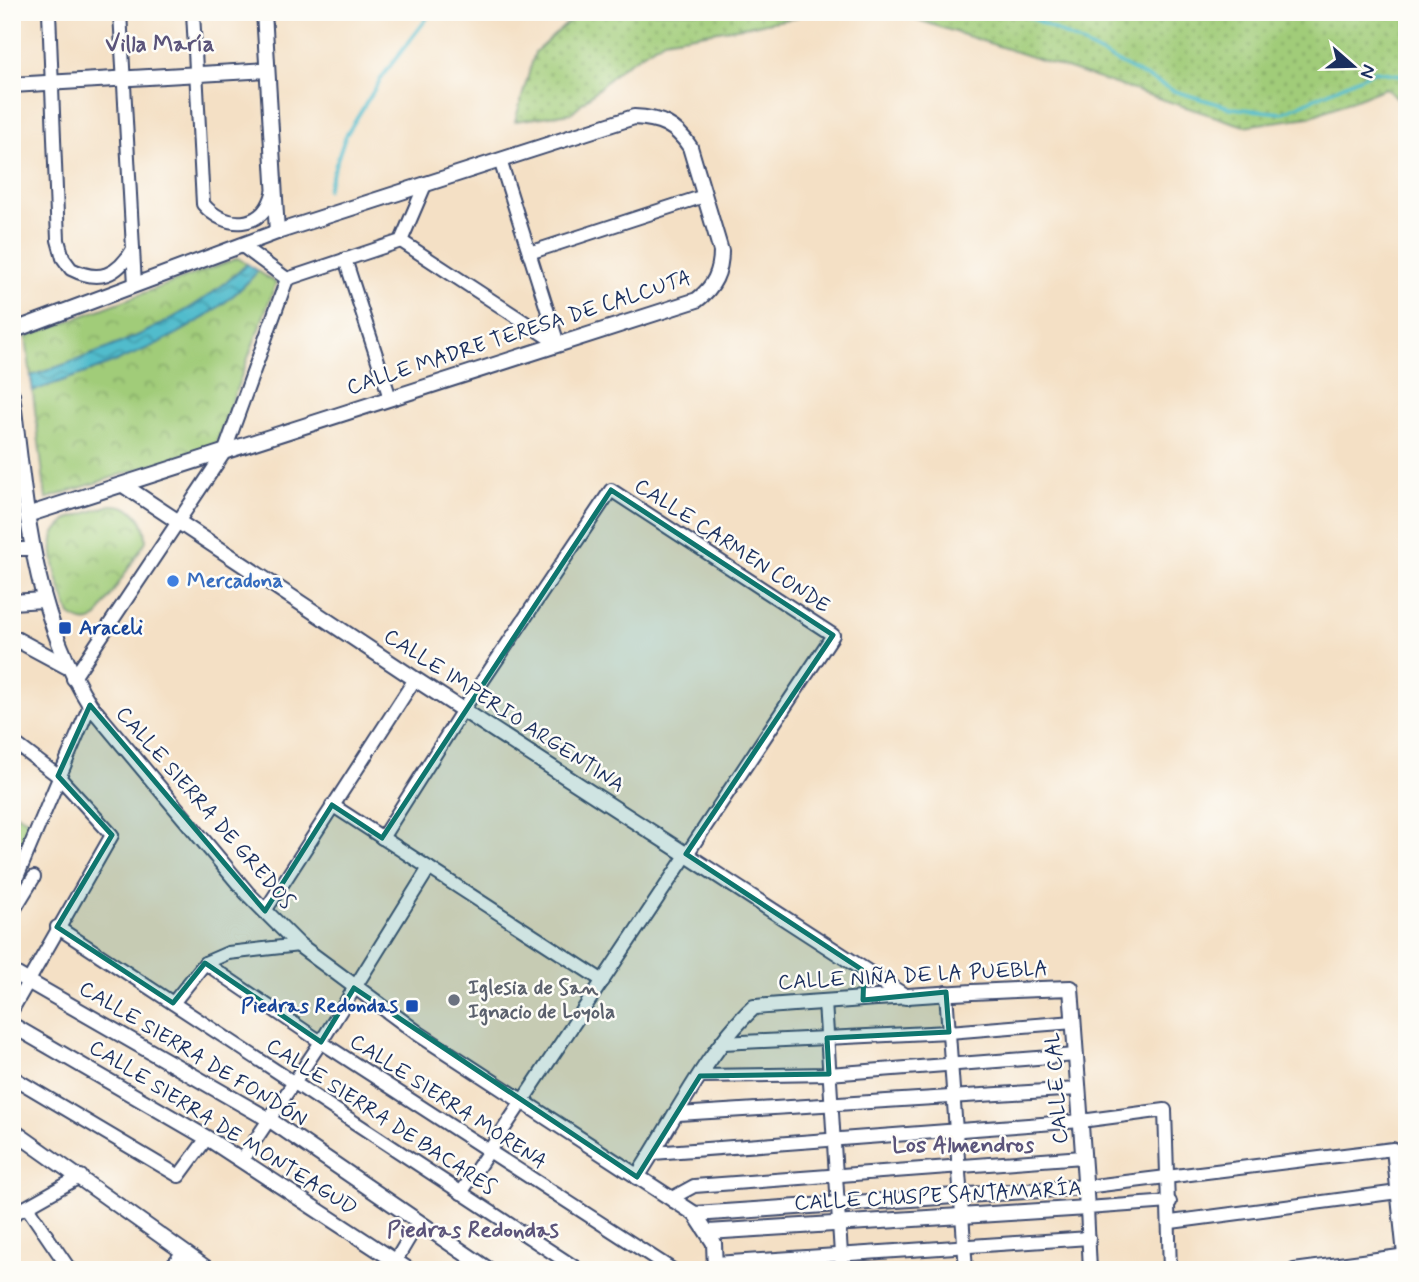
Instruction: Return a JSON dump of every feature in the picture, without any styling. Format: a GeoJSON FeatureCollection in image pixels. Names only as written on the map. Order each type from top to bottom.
{"type":"FeatureCollection","features":[{"type":"Feature","properties":{"kind":"street"},"geometry":{"type":"LineString","coordinates":[[49,12],[58,240],[63,258],[71,270],[101,277],[118,271],[133,250]]}},
{"type":"Feature","properties":{"kind":"street"},"geometry":{"type":"LineString","coordinates":[[120,12],[135,285]]}},
{"type":"Feature","properties":{"kind":"street"},"geometry":{"type":"LineString","coordinates":[[193,12],[204,204],[220,219],[241,224],[262,214],[270,205],[274,190]]}},
{"type":"Feature","properties":{"kind":"street"},"geometry":{"type":"LineString","coordinates":[[264,12],[277,232]]}},
{"type":"Feature","properties":{"kind":"street"},"geometry":{"type":"LineString","coordinates":[[12,85],[267,70]]}},
{"type":"Feature","properties":{"kind":"street","name":"CALLE MADRE TERESA DE CALCUTA"},"geometry":{"type":"LineString","coordinates":[[12,331],[277,232],[634,117],[654,118],[672,126],[690,147],[721,251],[721,265],[709,291],[697,300],[27,516]]}},
{"type":"Feature","properties":{"kind":"street"},"geometry":{"type":"LineString","coordinates":[[500,160],[558,344]]}},
{"type":"Feature","properties":{"kind":"street"},"geometry":{"type":"LineString","coordinates":[[287,278],[401,241],[425,185]]}},
{"type":"Feature","properties":{"kind":"street"},"geometry":{"type":"LineString","coordinates":[[528,253],[704,196]]}},
{"type":"Feature","properties":{"kind":"street"},"geometry":{"type":"LineString","coordinates":[[401,241],[558,344]]}},
{"type":"Feature","properties":{"kind":"street"},"geometry":{"type":"LineString","coordinates":[[241,245],[287,278]]}},
{"type":"Feature","properties":{"kind":"street"},"geometry":{"type":"LineString","coordinates":[[345,259],[390,398]]}},
{"type":"Feature","properties":{"kind":"street"},"geometry":{"type":"LineString","coordinates":[[12,638],[70,672],[179,522],[224,453],[287,278]]}},
{"type":"Feature","properties":{"kind":"street","name":"CALLE SIERRA DE GREDOS"},"geometry":{"type":"LineString","coordinates":[[12,394],[17,468],[43,600],[70,672],[90,705],[265,911],[299,945],[354,988],[695,1214]]}},
{"type":"Feature","properties":{"kind":"street","name":"CALLE IMPERIO ARGENTINA"},"geometry":{"type":"LineString","coordinates":[[123,485],[415,679],[906,997]]}},
{"type":"Feature","properties":{"kind":"street","name":"CALLE CARMEN CONDE"},"geometry":{"type":"LineString","coordinates":[[463,710],[611,490],[833,635],[686,854]]}},
{"type":"Feature","properties":{"kind":"street"},"geometry":{"type":"LineString","coordinates":[[12,549],[32,549]]}},
{"type":"Feature","properties":{"kind":"street"},"geometry":{"type":"LineString","coordinates":[[12,603],[43,600]]}},
{"type":"Feature","properties":{"kind":"street"},"geometry":{"type":"LineString","coordinates":[[265,911],[415,679]]}},
{"type":"Feature","properties":{"kind":"street"},"geometry":{"type":"LineString","coordinates":[[12,889],[90,705]]}},
{"type":"Feature","properties":{"kind":"street"},"geometry":{"type":"LineString","coordinates":[[382,838],[463,710]]}},
{"type":"Feature","properties":{"kind":"street"},"geometry":{"type":"LineString","coordinates":[[12,741],[58,776],[112,835],[57,927],[12,1010]]}},
{"type":"Feature","properties":{"kind":"street"},"geometry":{"type":"LineString","coordinates":[[332,805],[603,981]]}},
{"type":"Feature","properties":{"kind":"street"},"geometry":{"type":"LineString","coordinates":[[461,1192],[686,854]]}},
{"type":"Feature","properties":{"kind":"street"},"geometry":{"type":"LineString","coordinates":[[242,1160],[321,1042],[429,868]]}},
{"type":"Feature","properties":{"kind":"street"},"geometry":{"type":"LineString","coordinates":[[12,913],[33,877]]}},
{"type":"Feature","properties":{"kind":"street","name":"CALLE SIERRA DE BACARES"},"geometry":{"type":"LineString","coordinates":[[57,927],[579,1270]]}},
{"type":"Feature","properties":{"kind":"street"},"geometry":{"type":"LineString","coordinates":[[173,1003],[205,963],[229,953],[299,945]]}},
{"type":"Feature","properties":{"kind":"street","name":"CALLE SIERRA MORENA"},"geometry":{"type":"LineString","coordinates":[[205,963],[321,1042],[673,1270]]}},
{"type":"Feature","properties":{"kind":"street"},"geometry":{"type":"LineString","coordinates":[[863,1000],[864,971]]}},
{"type":"Feature","properties":{"kind":"street","name":"CALLE SIERRA DE FONDÓN"},"geometry":{"type":"LineString","coordinates":[[12,972],[270,1119],[489,1270]]}},
{"type":"Feature","properties":{"kind":"street","name":"CALLE NIÑA DE LA PUEBLA"},"geometry":{"type":"LineString","coordinates":[[637,1177],[700,1076],[723,1043],[754,1007],[946,992],[1072,988]]}},
{"type":"Feature","properties":{"kind":"street","name":"CALLE CAL"},"geometry":{"type":"LineString","coordinates":[[1072,988],[1091,1270]]}},
{"type":"Feature","properties":{"kind":"street"},"geometry":{"type":"LineString","coordinates":[[946,992],[966,1270]]}},
{"type":"Feature","properties":{"kind":"street"},"geometry":{"type":"LineString","coordinates":[[824,1002],[842,1270]]}},
{"type":"Feature","properties":{"kind":"street"},"geometry":{"type":"LineString","coordinates":[[723,1043],[949,1032],[1074,1022]]}},
{"type":"Feature","properties":{"kind":"street","name":"CALLE SIERRA DE MONTEAGUD"},"geometry":{"type":"LineString","coordinates":[[12,1025],[207,1138],[393,1265],[409,1270]]}},
{"type":"Feature","properties":{"kind":"street"},"geometry":{"type":"LineString","coordinates":[[700,1076],[829,1074],[1076,1055]]}},
{"type":"Feature","properties":{"kind":"street"},"geometry":{"type":"LineString","coordinates":[[12,1077],[179,1176],[207,1138]]}},
{"type":"Feature","properties":{"kind":"street"},"geometry":{"type":"LineString","coordinates":[[678,1114],[1079,1089]]}},
{"type":"Feature","properties":{"kind":"street"},"geometry":{"type":"LineString","coordinates":[[653,1153],[1081,1121],[1165,1110],[1171,1222],[1170,1270]]}},
{"type":"Feature","properties":{"kind":"street"},"geometry":{"type":"LineString","coordinates":[[12,1130],[209,1270]]}},
{"type":"Feature","properties":{"kind":"street","name":"CALLE CHUSPE SANTAMARÍA"},"geometry":{"type":"LineString","coordinates":[[695,1214],[1085,1187],[1169,1179],[1393,1149],[1398,1192]]}},
{"type":"Feature","properties":{"kind":"street"},"geometry":{"type":"LineString","coordinates":[[673,1201],[672,1198],[694,1186],[1083,1157]]}},
{"type":"Feature","properties":{"kind":"street"},"geometry":{"type":"LineString","coordinates":[[12,1215],[81,1177]]}},
{"type":"Feature","properties":{"kind":"street"},"geometry":{"type":"LineString","coordinates":[[1171,1222],[1398,1192],[1406,1255],[1294,1270]]}},
{"type":"Feature","properties":{"kind":"street","name":"CALLE CHUSPE SANTAMARÍA"},"geometry":{"type":"LineString","coordinates":[[708,1232],[1170,1202]]}},
{"type":"Feature","properties":{"kind":"street"},"geometry":{"type":"LineString","coordinates":[[27,1207],[70,1270]]}},
{"type":"Feature","properties":{"kind":"street"},"geometry":{"type":"LineString","coordinates":[[695,1214],[714,1243],[715,1266],[841,1254],[1089,1238]]}},
{"type":"Feature","properties":{"kind":"street"},"geometry":{"type":"LineString","coordinates":[[393,1265],[418,1223]]}},
{"type":"Feature","properties":{"kind":"street"},"geometry":{"type":"LineString","coordinates":[[169,1270],[183,1252]]}},
{"type":"Feature","properties":{"kind":"highlighted area"},"geometry":{"type":"Polygon","coordinates":[[[611,490],[833,635],[686,854],[864,971],[863,1000],[946,992],[949,1032],[827,1038],[829,1074],[700,1076],[637,1177],[354,988],[321,1042],[205,963],[173,1003],[57,927],[112,835],[58,776],[90,705],[265,911],[332,805],[382,838],[611,490]]]}},
{"type":"Feature","properties":{"kind":"green space"},"geometry":{"type":"Polygon","coordinates":[[[580,12],[802,12],[796,18],[664,40],[622,67],[571,113],[515,121],[535,52],[580,12]]]}},
{"type":"Feature","properties":{"kind":"green space"},"geometry":{"type":"Polygon","coordinates":[[[911,12],[1407,12],[1407,106],[1385,88],[1309,117],[1244,126],[918,20],[911,12]]]}},
{"type":"Feature","properties":{"kind":"green space"},"geometry":{"type":"Polygon","coordinates":[[[238,258],[276,283],[216,444],[46,499],[26,337],[238,258]]]}},
{"type":"Feature","properties":{"kind":"green space"},"geometry":{"type":"Polygon","coordinates":[[[111,505],[126,507],[137,515],[144,526],[146,541],[97,617],[84,621],[70,615],[63,596],[54,564],[54,533],[68,519],[111,505]]]}},
{"type":"Feature","properties":{"kind":"green space"},"geometry":{"type":"Polygon","coordinates":[[[12,812],[35,824],[12,878],[12,812]]]}},
{"type":"Feature","properties":{"kind":"water"},"geometry":{"type":"Polygon","coordinates":[[[247,264],[258,271],[210,314],[183,331],[94,370],[33,391],[31,376],[89,356],[173,318],[224,284],[247,264]]]}},
{"type":"Feature","properties":{"kind":"waterway"},"geometry":{"type":"LineString","coordinates":[[327,190],[345,137],[384,74],[432,12]]}},
{"type":"Feature","properties":{"kind":"waterway"},"geometry":{"type":"LineString","coordinates":[[1020,12],[1174,91],[1232,108],[1282,113],[1375,71],[1407,76]]}},
{"type":"Feature","properties":{"kind":"place","name":"Mercadona"},"geometry":{"type":"Point","coordinates":[173,581]}},
{"type":"Feature","properties":{"kind":"place","name":"Araceli"},"geometry":{"type":"Point","coordinates":[65,628]}},
{"type":"Feature","properties":{"kind":"place","name":"Iglesia de San Ignacio de Loyola"},"geometry":{"type":"Point","coordinates":[454,1000]}},
{"type":"Feature","properties":{"kind":"place","name":"Piedras Redondas"},"geometry":{"type":"Point","coordinates":[412,1006]}},
{"type":"Feature","properties":{"kind":"district","name":"Villa María"},"geometry":{"type":"Point","coordinates":[160,45]}},
{"type":"Feature","properties":{"kind":"district","name":"Los Almendros"},"geometry":{"type":"Point","coordinates":[963,1146]}},
{"type":"Feature","properties":{"kind":"district","name":"Piedras Redondas"},"geometry":{"type":"Point","coordinates":[473,1231]}}]}
